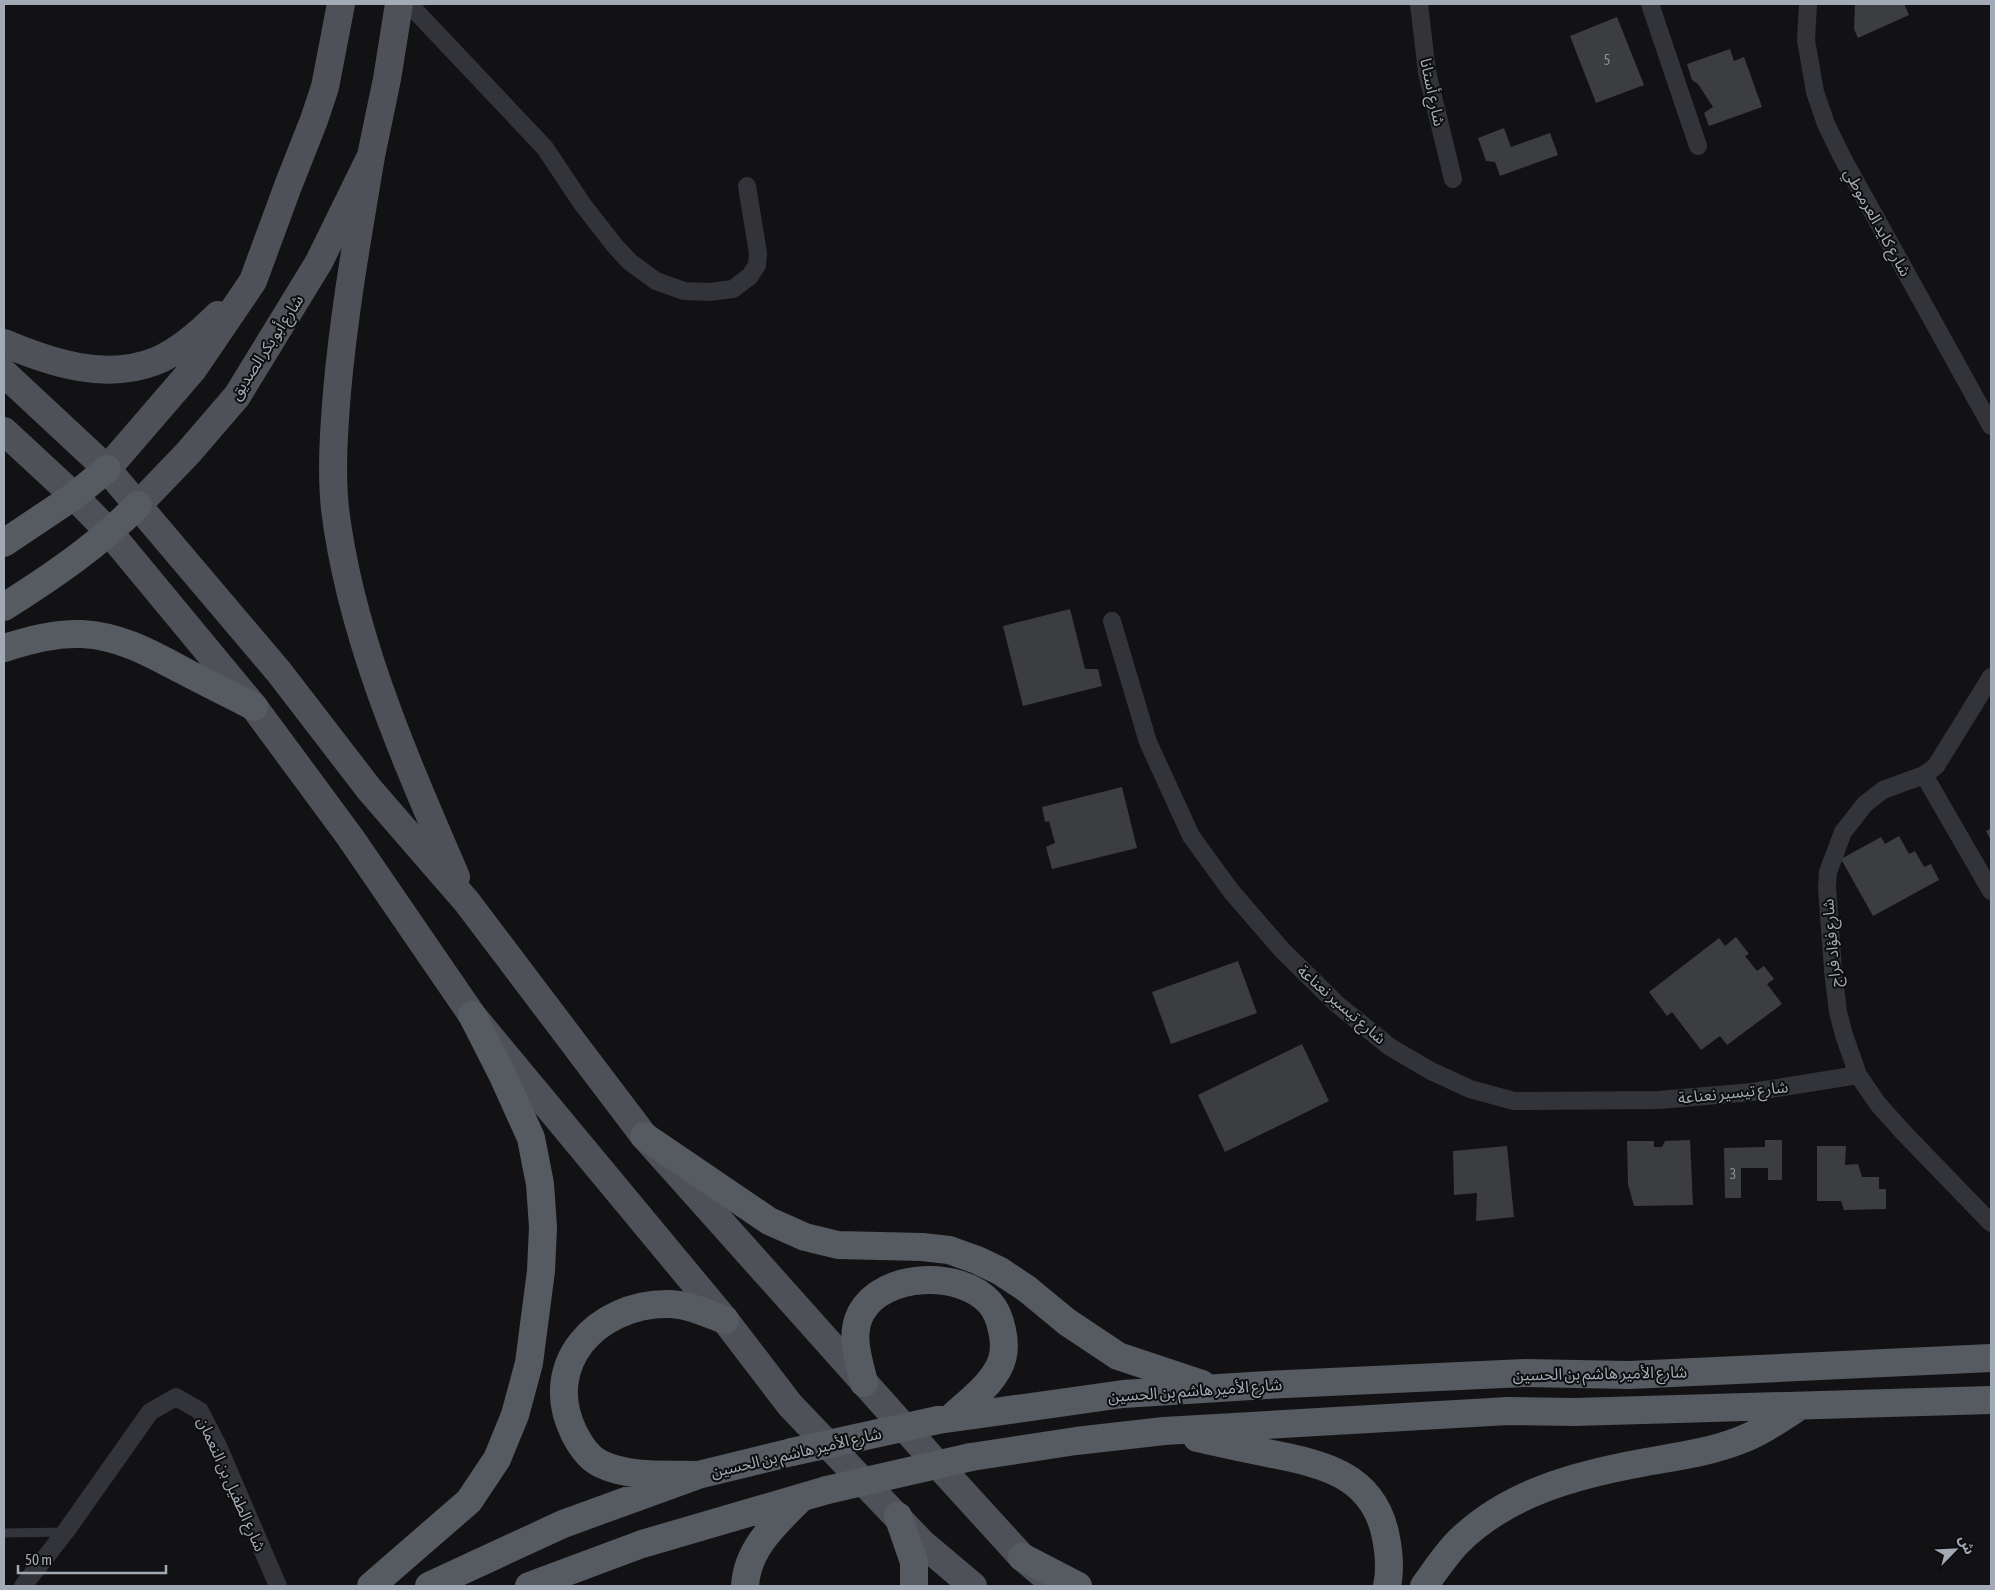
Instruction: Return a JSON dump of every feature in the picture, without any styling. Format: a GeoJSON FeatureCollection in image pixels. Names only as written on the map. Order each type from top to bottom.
{"type":"FeatureCollection","features":[{"type":"Feature","properties":{"kind":"highway"},"geometry":{"type":"LineString","coordinates":[[4,543],[74,496],[107,469]]}},
{"type":"Feature","properties":{"kind":"highway","name":"شارع أبو بكر الصديق"},"geometry":{"type":"LineString","coordinates":[[4,607],[59,572],[110,533],[138,506]]}},
{"type":"Feature","properties":{"kind":"highway"},"geometry":{"type":"LineString","coordinates":[[4,648],[36,638],[59,635],[82,634],[122,641],[144,650],[254,707]]}},
{"type":"Feature","properties":{"kind":"highway"},"geometry":{"type":"LineString","coordinates":[[371,1586],[469,1501],[496,1459],[515,1415],[529,1363],[541,1271],[543,1227],[540,1184],[531,1138],[504,1076],[472,1015]]}},
{"type":"Feature","properties":{"kind":"highway"},"geometry":{"type":"LineString","coordinates":[[644,1136],[770,1221],[805,1237],[838,1245],[922,1247],[949,1250],[977,1260],[1000,1271],[1027,1289],[1067,1322],[1118,1356],[1215,1388]]}},
{"type":"Feature","properties":{"kind":"highway"},"geometry":{"type":"LineString","coordinates":[[864,1384],[854,1342],[857,1325],[862,1312],[887,1289],[911,1281],[930,1279],[958,1285],[976,1292],[989,1302],[1000,1317],[1004,1350],[999,1367],[991,1380],[945,1418]]}},
{"type":"Feature","properties":{"kind":"highway"},"geometry":{"type":"LineString","coordinates":[[698,1475],[632,1474],[599,1464],[586,1454],[566,1414],[564,1397],[568,1365],[574,1350],[591,1332],[611,1317],[629,1311],[666,1304],[687,1306],[725,1320]]}},
{"type":"Feature","properties":{"kind":"highway","name":"شارع الأمير هاشم بن الحسين"},"geometry":{"type":"LineString","coordinates":[[429,1586],[563,1524],[698,1475],[945,1418],[1123,1394],[1215,1388],[1525,1373],[1629,1375],[1991,1358]]}},
{"type":"Feature","properties":{"kind":"highway"},"geometry":{"type":"LineString","coordinates":[[529,1586],[642,1544],[814,1493],[971,1457],[1076,1441],[1164,1432],[1508,1411],[1575,1412],[1991,1400]]}},
{"type":"Feature","properties":{"kind":"highway"},"geometry":{"type":"LineString","coordinates":[[1424,1586],[1458,1542],[1508,1504],[1545,1487],[1588,1474],[1722,1447],[1763,1430],[1800,1406]]}},
{"type":"Feature","properties":{"kind":"highway"},"geometry":{"type":"LineString","coordinates":[[1164,1432],[1300,1459],[1342,1473],[1366,1493],[1383,1522],[1389,1549],[1390,1573],[1387,1586]]}},
{"type":"Feature","properties":{"kind":"highway"},"geometry":{"type":"LineString","coordinates":[[745,1586],[748,1566],[760,1542],[770,1528],[814,1493]]}},
{"type":"Feature","properties":{"kind":"highway"},"geometry":{"type":"LineString","coordinates":[[898,1516],[914,1562],[914,1586]]}},
{"type":"Feature","properties":{"kind":"highway"},"geometry":{"type":"LineString","coordinates":[[1022,1557],[1078,1586]]}},
{"type":"Feature","properties":{"kind":"main road"},"geometry":{"type":"LineString","coordinates":[[107,469],[194,368],[253,281],[320,104],[341,4]]}},
{"type":"Feature","properties":{"kind":"main road","name":"شارع أبو بكر الصديق"},"geometry":{"type":"LineString","coordinates":[[138,506],[188,453],[237,396],[319,262],[370,156],[387,79],[399,4]]}},
{"type":"Feature","properties":{"kind":"main road"},"geometry":{"type":"LineString","coordinates":[[370,156],[342,332],[333,460],[335,508],[350,592],[381,695],[406,760],[466,902]]}},
{"type":"Feature","properties":{"kind":"main road"},"geometry":{"type":"LineString","coordinates":[[4,343],[32,355],[94,370],[136,366],[157,360],[199,334],[253,281]]}},
{"type":"Feature","properties":{"kind":"main road"},"geometry":{"type":"LineString","coordinates":[[4,373],[107,469],[279,672],[369,789],[466,902],[644,1136],[864,1384],[1022,1557],[1056,1586]]}},
{"type":"Feature","properties":{"kind":"main road"},"geometry":{"type":"LineString","coordinates":[[4,431],[74,496],[110,533],[254,707],[350,837],[472,1015],[725,1320],[790,1405],[922,1543],[973,1586]]}},
{"type":"Feature","properties":{"kind":"street"},"geometry":{"type":"LineString","coordinates":[[409,4],[545,148],[583,205],[614,246],[630,262],[656,281],[684,291],[709,292],[733,289],[750,276],[757,265],[758,252],[747,186]]}},
{"type":"Feature","properties":{"kind":"street","name":"شارع أستانا"},"geometry":{"type":"LineString","coordinates":[[1419,4],[1427,72],[1453,179]]}},
{"type":"Feature","properties":{"kind":"street"},"geometry":{"type":"LineString","coordinates":[[1650,4],[1698,146]]}},
{"type":"Feature","properties":{"kind":"street","name":"شارع كايد العرموطي"},"geometry":{"type":"LineString","coordinates":[[1808,4],[1806,40],[1815,92],[1826,124],[1842,157],[1991,426]]}},
{"type":"Feature","properties":{"kind":"street","name":"شارع تيسير نعناعة"},"geometry":{"type":"LineString","coordinates":[[1112,621],[1148,742],[1191,836],[1231,891],[1282,950],[1338,1005],[1390,1046],[1431,1071],[1470,1089],[1514,1101],[1659,1100],[1752,1092],[1858,1075]]}},
{"type":"Feature","properties":{"kind":"street","name":"شارع فؤاد فراج"},"geometry":{"type":"LineString","coordinates":[[1991,677],[1936,766],[1924,775],[1883,790],[1865,804],[1842,832],[1828,872],[1827,897],[1838,1012],[1850,1056],[1858,1075],[1878,1104],[1991,1223]]}},
{"type":"Feature","properties":{"kind":"street"},"geometry":{"type":"LineString","coordinates":[[1924,775],[1991,891]]}},
{"type":"Feature","properties":{"kind":"street","name":"شارع الطفيل بن النعمان"},"geometry":{"type":"LineString","coordinates":[[23,1586],[66,1532],[150,1412],[176,1397],[200,1411],[218,1446],[278,1586]]}},
{"type":"Feature","properties":{"kind":"lane"},"geometry":{"type":"LineString","coordinates":[[4,1533],[66,1532]]}},
{"type":"Feature","properties":{"kind":"building"},"geometry":{"type":"Polygon","coordinates":[[[1855,4],[1904,4],[1909,15],[1858,38],[1854,29],[1855,4]]]}},
{"type":"Feature","properties":{"kind":"building"},"geometry":{"type":"Polygon","coordinates":[[[1617,17],[1644,85],[1596,103],[1570,36],[1617,17]]]}},
{"type":"Feature","properties":{"kind":"building"},"geometry":{"type":"Polygon","coordinates":[[[1730,49],[1734,61],[1744,57],[1762,107],[1709,126],[1704,113],[1713,107],[1698,84],[1692,80],[1687,64],[1730,49]]]}},
{"type":"Feature","properties":{"kind":"building"},"geometry":{"type":"Polygon","coordinates":[[[1504,128],[1511,147],[1550,133],[1558,155],[1500,176],[1495,162],[1486,161],[1478,138],[1504,128]]]}},
{"type":"Feature","properties":{"kind":"building"},"geometry":{"type":"Polygon","coordinates":[[[1070,609],[1085,669],[1098,669],[1102,686],[1023,706],[1003,626],[1070,609]]]}},
{"type":"Feature","properties":{"kind":"building"},"geometry":{"type":"Polygon","coordinates":[[[1122,787],[1137,848],[1052,869],[1046,847],[1055,843],[1049,821],[1045,822],[1042,807],[1122,787]]]}},
{"type":"Feature","properties":{"kind":"building"},"geometry":{"type":"Polygon","coordinates":[[[1991,828],[1991,840],[1986,831],[1991,828]]]}},
{"type":"Feature","properties":{"kind":"building"},"geometry":{"type":"Polygon","coordinates":[[[1899,836],[1909,854],[1915,851],[1924,867],[1931,864],[1939,880],[1873,916],[1841,859],[1881,837],[1885,844],[1899,836]]]}},
{"type":"Feature","properties":{"kind":"building"},"geometry":{"type":"Polygon","coordinates":[[[1736,937],[1749,954],[1745,956],[1757,971],[1764,966],[1774,979],[1767,984],[1782,1004],[1727,1045],[1720,1036],[1701,1050],[1672,1012],[1667,1016],[1649,992],[1719,938],[1725,946],[1736,937]]]}},
{"type":"Feature","properties":{"kind":"building"},"geometry":{"type":"Polygon","coordinates":[[[1238,961],[1257,1013],[1171,1044],[1152,992],[1238,961]]]}},
{"type":"Feature","properties":{"kind":"building"},"geometry":{"type":"Polygon","coordinates":[[[1302,1044],[1329,1101],[1225,1152],[1198,1095],[1302,1044]]]}},
{"type":"Feature","properties":{"kind":"building"},"geometry":{"type":"Polygon","coordinates":[[[1690,1140],[1693,1205],[1634,1206],[1628,1184],[1627,1141],[1654,1141],[1654,1147],[1662,1147],[1665,1141],[1690,1140]]]}},
{"type":"Feature","properties":{"kind":"building"},"geometry":{"type":"Polygon","coordinates":[[[1765,1140],[1782,1140],[1782,1180],[1768,1180],[1768,1168],[1741,1168],[1741,1198],[1725,1198],[1724,1148],[1765,1147],[1765,1140]]]}},
{"type":"Feature","properties":{"kind":"building"},"geometry":{"type":"Polygon","coordinates":[[[1507,1146],[1514,1217],[1476,1221],[1477,1193],[1454,1195],[1453,1151],[1507,1146]]]}},
{"type":"Feature","properties":{"kind":"building"},"geometry":{"type":"Polygon","coordinates":[[[1817,1146],[1846,1146],[1845,1165],[1858,1164],[1862,1177],[1879,1177],[1879,1189],[1886,1189],[1886,1209],[1844,1210],[1841,1201],[1817,1201],[1817,1146]]]}}]}
